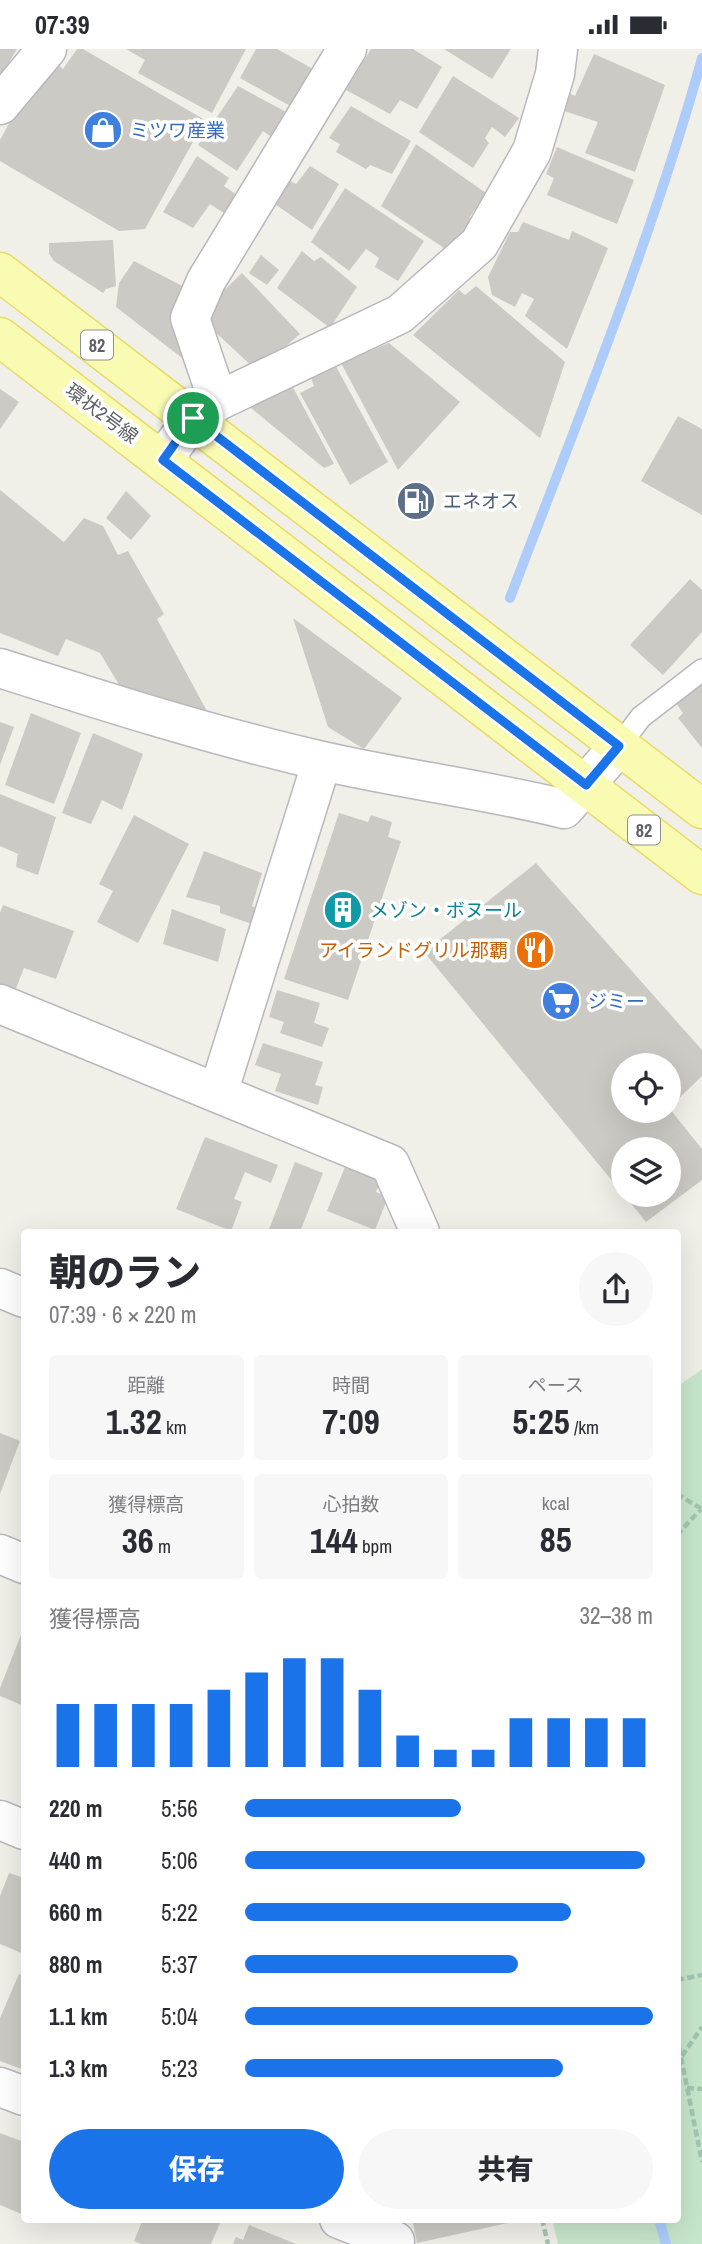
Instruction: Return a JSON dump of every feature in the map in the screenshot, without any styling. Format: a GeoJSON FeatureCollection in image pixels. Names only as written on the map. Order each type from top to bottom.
{"type":"FeatureCollection","features":[{"type":"Feature","properties":{"kind":"main road","name":"82"},"geometry":{"type":"LineString","coordinates":[[0,272],[206,410],[619,746],[702,809]]}},
{"type":"Feature","properties":{"kind":"main road","name":"環状2号線"},"geometry":{"type":"LineString","coordinates":[[0,337],[702,875]]}},
{"type":"Feature","properties":{"kind":"street"},"geometry":{"type":"LineString","coordinates":[[0,105],[47,49]]}},
{"type":"Feature","properties":{"kind":"street"},"geometry":{"type":"LineString","coordinates":[[206,410],[190,318],[206,281],[347,49]]}},
{"type":"Feature","properties":{"kind":"street"},"geometry":{"type":"LineString","coordinates":[[163,460],[206,410],[400,314],[479,244],[532,151],[555,74],[558,49]]}},
{"type":"Feature","properties":{"kind":"street"},"geometry":{"type":"LineString","coordinates":[[0,668],[197,731],[322,761],[510,795],[564,809],[619,746]]}},
{"type":"Feature","properties":{"kind":"street"},"geometry":{"type":"LineString","coordinates":[[218,1093],[322,761]]}},
{"type":"Feature","properties":{"kind":"street"},"geometry":{"type":"LineString","coordinates":[[0,1004],[390,1164],[419,1229]]}},
{"type":"Feature","properties":{"kind":"street"},"geometry":{"type":"LineString","coordinates":[[0,1288],[21,1297]]}},
{"type":"Feature","properties":{"kind":"street"},"geometry":{"type":"LineString","coordinates":[[0,1554],[21,1563]]}},
{"type":"Feature","properties":{"kind":"street"},"geometry":{"type":"LineString","coordinates":[[0,1820],[21,1829]]}},
{"type":"Feature","properties":{"kind":"street"},"geometry":{"type":"LineString","coordinates":[[0,2087],[21,2096]]}},
{"type":"Feature","properties":{"kind":"street"},"geometry":{"type":"LineString","coordinates":[[352,2223],[393,2235]]}},
{"type":"Feature","properties":{"kind":"lane"},"geometry":{"type":"LineString","coordinates":[[619,746],[641,717],[702,670]]}},
{"type":"Feature","properties":{"kind":"path"},"geometry":{"type":"LineString","coordinates":[[681,1496],[701,1509],[681,1531]]}},
{"type":"Feature","properties":{"kind":"path"},"geometry":{"type":"LineString","coordinates":[[681,1979],[702,1975]]}},
{"type":"Feature","properties":{"kind":"path"},"geometry":{"type":"LineString","coordinates":[[702,2027],[681,2057],[702,2162]]}},
{"type":"Feature","properties":{"kind":"path"},"geometry":{"type":"LineString","coordinates":[[687,2088],[702,2089]]}},
{"type":"Feature","properties":{"kind":"path"},"geometry":{"type":"LineString","coordinates":[[543,2223],[548,2244]]}},
{"type":"Feature","properties":{"kind":"green space"},"geometry":{"type":"Polygon","coordinates":[[[702,1369],[702,2244],[558,2244],[553,2223],[681,2223],[681,1384],[702,1369]]]}},
{"type":"Feature","properties":{"kind":"building"},"geometry":{"type":"Polygon","coordinates":[[[0,49],[17,49],[0,77],[0,49]]]}},
{"type":"Feature","properties":{"kind":"building","name":"ミツワ産業"},"geometry":{"type":"Polygon","coordinates":[[[77,49],[83,49],[205,120],[145,229],[119,231],[0,161],[0,140],[29,88],[55,62],[63,69],[77,49]]]}},
{"type":"Feature","properties":{"kind":"building"},"geometry":{"type":"Polygon","coordinates":[[[126,49],[246,49],[212,113],[138,73],[145,60],[126,49]]]}},
{"type":"Feature","properties":{"kind":"building"},"geometry":{"type":"Polygon","coordinates":[[[256,49],[277,49],[315,70],[292,107],[240,78],[256,49]]]}},
{"type":"Feature","properties":{"kind":"building"},"geometry":{"type":"Polygon","coordinates":[[[371,49],[413,49],[442,67],[417,109],[400,100],[390,114],[346,90],[371,49]]]}},
{"type":"Feature","properties":{"kind":"building"},"geometry":{"type":"Polygon","coordinates":[[[444,49],[511,49],[492,79],[444,49]]]}},
{"type":"Feature","properties":{"kind":"building"},"geometry":{"type":"Polygon","coordinates":[[[594,54],[665,85],[635,172],[585,153],[598,122],[561,110],[567,92],[575,96],[594,54]]]}},
{"type":"Feature","properties":{"kind":"building"},"geometry":{"type":"Polygon","coordinates":[[[453,76],[519,118],[505,137],[492,127],[485,138],[489,143],[473,168],[419,132],[453,76]]]}},
{"type":"Feature","properties":{"kind":"building"},"geometry":{"type":"Polygon","coordinates":[[[238,86],[288,113],[273,138],[263,131],[237,171],[198,145],[238,86]]]}},
{"type":"Feature","properties":{"kind":"building"},"geometry":{"type":"Polygon","coordinates":[[[351,106],[411,141],[392,174],[370,165],[366,169],[336,152],[340,144],[329,138],[351,106]]]}},
{"type":"Feature","properties":{"kind":"building"},"geometry":{"type":"Polygon","coordinates":[[[416,144],[486,193],[469,218],[476,222],[447,250],[381,206],[416,144]]]}},
{"type":"Feature","properties":{"kind":"building"},"geometry":{"type":"Polygon","coordinates":[[[557,147],[634,180],[617,224],[547,195],[554,178],[546,174],[557,147]]]}},
{"type":"Feature","properties":{"kind":"building"},"geometry":{"type":"Polygon","coordinates":[[[197,156],[229,178],[224,186],[247,202],[233,219],[210,204],[193,228],[163,212],[197,156]]]}},
{"type":"Feature","properties":{"kind":"building"},"geometry":{"type":"Polygon","coordinates":[[[310,166],[339,184],[312,230],[272,202],[285,178],[296,184],[310,166]]]}},
{"type":"Feature","properties":{"kind":"building"},"geometry":{"type":"Polygon","coordinates":[[[345,188],[424,241],[398,281],[375,267],[379,258],[366,249],[349,271],[311,242],[345,188]]]}},
{"type":"Feature","properties":{"kind":"building"},"geometry":{"type":"Polygon","coordinates":[[[523,222],[569,240],[572,231],[608,248],[567,349],[525,316],[534,299],[522,293],[515,307],[492,295],[488,277],[510,232],[518,232],[523,222]]]}},
{"type":"Feature","properties":{"kind":"building"},"geometry":{"type":"Polygon","coordinates":[[[113,240],[116,286],[103,293],[54,261],[49,254],[49,243],[113,240]]]}},
{"type":"Feature","properties":{"kind":"building"},"geometry":{"type":"Polygon","coordinates":[[[302,251],[314,261],[321,257],[357,287],[330,328],[277,288],[302,251]]]}},
{"type":"Feature","properties":{"kind":"building"},"geometry":{"type":"Polygon","coordinates":[[[261,255],[279,270],[267,285],[249,273],[261,255]]]}},
{"type":"Feature","properties":{"kind":"building"},"geometry":{"type":"Polygon","coordinates":[[[134,261],[194,292],[195,368],[116,307],[119,283],[134,261]]]}},
{"type":"Feature","properties":{"kind":"building"},"geometry":{"type":"Polygon","coordinates":[[[242,273],[300,334],[257,371],[198,316],[242,273]]]}},
{"type":"Feature","properties":{"kind":"building"},"geometry":{"type":"Polygon","coordinates":[[[476,286],[565,362],[540,438],[413,335],[459,290],[465,295],[476,286]]]}},
{"type":"Feature","properties":{"kind":"building"},"geometry":{"type":"Polygon","coordinates":[[[389,343],[460,402],[398,470],[341,363],[389,343]]]}},
{"type":"Feature","properties":{"kind":"building"},"geometry":{"type":"Polygon","coordinates":[[[333,361],[388,462],[350,485],[300,393],[314,386],[310,375],[333,361]]]}},
{"type":"Feature","properties":{"kind":"building"},"geometry":{"type":"Polygon","coordinates":[[[289,380],[334,464],[324,468],[245,403],[289,380]]]}},
{"type":"Feature","properties":{"kind":"building"},"geometry":{"type":"Polygon","coordinates":[[[0,389],[19,402],[0,429],[0,389]]]}},
{"type":"Feature","properties":{"kind":"building"},"geometry":{"type":"Polygon","coordinates":[[[678,416],[702,429],[702,515],[641,481],[678,416]]]}},
{"type":"Feature","properties":{"kind":"building"},"geometry":{"type":"Polygon","coordinates":[[[0,490],[64,542],[84,518],[103,526],[118,555],[128,551],[164,614],[157,619],[214,724],[124,693],[100,653],[66,639],[58,656],[0,633],[0,490]]]}},
{"type":"Feature","properties":{"kind":"building"},"geometry":{"type":"Polygon","coordinates":[[[126,491],[151,516],[131,540],[106,518],[126,491]]]}},
{"type":"Feature","properties":{"kind":"building"},"geometry":{"type":"Polygon","coordinates":[[[690,579],[702,590],[702,632],[663,675],[630,645],[690,579]]]}},
{"type":"Feature","properties":{"kind":"building"},"geometry":{"type":"Polygon","coordinates":[[[293,618],[402,698],[364,749],[328,727],[293,618]]]}},
{"type":"Feature","properties":{"kind":"building"},"geometry":{"type":"Polygon","coordinates":[[[702,683],[702,748],[678,718],[683,713],[676,703],[702,683]]]}},
{"type":"Feature","properties":{"kind":"building"},"geometry":{"type":"Polygon","coordinates":[[[31,713],[81,733],[54,804],[5,785],[31,713]]]}},
{"type":"Feature","properties":{"kind":"building"},"geometry":{"type":"Polygon","coordinates":[[[0,722],[14,727],[0,765],[0,722]]]}},
{"type":"Feature","properties":{"kind":"building"},"geometry":{"type":"Polygon","coordinates":[[[93,733],[143,754],[122,810],[102,800],[91,824],[62,813],[93,733]]]}},
{"type":"Feature","properties":{"kind":"building"},"geometry":{"type":"Polygon","coordinates":[[[0,794],[56,817],[38,875],[16,867],[18,854],[0,846],[0,794]]]}},
{"type":"Feature","properties":{"kind":"building","name":"メゾン・ボヌール"},"geometry":{"type":"Polygon","coordinates":[[[339,813],[368,822],[371,815],[392,822],[388,837],[401,841],[348,1000],[284,979],[339,813]]]}},
{"type":"Feature","properties":{"kind":"building"},"geometry":{"type":"Polygon","coordinates":[[[134,815],[189,844],[138,943],[97,922],[113,891],[99,884],[134,815]]]}},
{"type":"Feature","properties":{"kind":"building"},"geometry":{"type":"Polygon","coordinates":[[[204,851],[262,873],[252,906],[258,909],[252,924],[220,913],[220,906],[186,897],[204,851]]]}},
{"type":"Feature","properties":{"kind":"building","name":"ジミー"},"geometry":{"type":"Polygon","coordinates":[[[536,863],[702,1050],[702,1076],[681,1096],[681,1053],[611,1053],[611,1123],[681,1123],[702,1149],[702,1180],[681,1196],[681,1137],[611,1137],[611,1179],[424,952],[536,863]]]}},
{"type":"Feature","properties":{"kind":"building"},"geometry":{"type":"Polygon","coordinates":[[[3,905],[74,931],[56,979],[24,968],[15,991],[0,986],[0,913],[3,905]]]}},
{"type":"Feature","properties":{"kind":"building"},"geometry":{"type":"Polygon","coordinates":[[[172,909],[226,929],[218,962],[163,944],[172,909]]]}},
{"type":"Feature","properties":{"kind":"building"},"geometry":{"type":"Polygon","coordinates":[[[277,990],[320,1003],[314,1023],[329,1028],[322,1047],[280,1033],[284,1022],[269,1017],[277,990]]]}},
{"type":"Feature","properties":{"kind":"building"},"geometry":{"type":"Polygon","coordinates":[[[263,1043],[323,1062],[315,1085],[323,1087],[318,1105],[275,1091],[281,1074],[255,1065],[263,1043]]]}},
{"type":"Feature","properties":{"kind":"building"},"geometry":{"type":"Polygon","coordinates":[[[205,1137],[278,1165],[271,1183],[245,1172],[234,1199],[242,1202],[232,1229],[176,1209],[205,1137]]]}},
{"type":"Feature","properties":{"kind":"building"},"geometry":{"type":"Polygon","coordinates":[[[295,1162],[323,1173],[301,1229],[269,1229],[295,1162]]]}},
{"type":"Feature","properties":{"kind":"building"},"geometry":{"type":"Polygon","coordinates":[[[345,1167],[381,1181],[376,1192],[388,1197],[375,1229],[327,1211],[345,1167]]]}},
{"type":"Feature","properties":{"kind":"building","name":"ジミー"},"geometry":{"type":"Polygon","coordinates":[[[634,1207],[666,1207],[646,1222],[634,1207]]]}},
{"type":"Feature","properties":{"kind":"building"},"geometry":{"type":"Polygon","coordinates":[[[0,1433],[20,1441],[0,1494],[0,1433]]]}},
{"type":"Feature","properties":{"kind":"building"},"geometry":{"type":"Polygon","coordinates":[[[21,1635],[21,1705],[0,1696],[0,1688],[21,1635]]]}},
{"type":"Feature","properties":{"kind":"building"},"geometry":{"type":"Polygon","coordinates":[[[9,1873],[21,1877],[21,1953],[0,1944],[0,1896],[9,1873]]]}},
{"type":"Feature","properties":{"kind":"building"},"geometry":{"type":"Polygon","coordinates":[[[19,1974],[21,1975],[21,2069],[0,2061],[0,2018],[19,1974]]]}},
{"type":"Feature","properties":{"kind":"building"},"geometry":{"type":"Polygon","coordinates":[[[0,2133],[21,2141],[21,2214],[0,2205],[0,2133]]]}},
{"type":"Feature","properties":{"kind":"building"},"geometry":{"type":"Polygon","coordinates":[[[141,2223],[220,2223],[211,2244],[141,2244],[134,2241],[141,2223]]]}},
{"type":"Feature","properties":{"kind":"building"},"geometry":{"type":"Polygon","coordinates":[[[413,2223],[507,2223],[417,2243],[413,2223]]]}},
{"type":"Feature","properties":{"kind":"building"},"geometry":{"type":"Polygon","coordinates":[[[249,2225],[296,2244],[233,2244],[236,2237],[243,2240],[249,2225]]]}},
{"type":"Feature","properties":{"kind":"waterway"},"geometry":{"type":"LineString","coordinates":[[510,598],[637,263],[702,58]]}},
{"type":"Feature","properties":{"kind":"waterway"},"geometry":{"type":"LineString","coordinates":[[660,2223],[666,2244]]}},
{"type":"Feature","properties":{"kind":"place","name":"ミツワ産業"},"geometry":{"type":"Point","coordinates":[103,130]}},
{"type":"Feature","properties":{"kind":"place","name":"エネオス"},"geometry":{"type":"Point","coordinates":[416,501]}},
{"type":"Feature","properties":{"kind":"place","name":"メゾン・ボヌール"},"geometry":{"type":"Point","coordinates":[343,910]}},
{"type":"Feature","properties":{"kind":"place","name":"アイランドグリル那覇"},"geometry":{"type":"Point","coordinates":[535,950]}},
{"type":"Feature","properties":{"kind":"place","name":"ジミー"},"geometry":{"type":"Point","coordinates":[561,1001]}},
{"type":"Feature","properties":{"kind":"route"},"geometry":{"type":"LineString","coordinates":[[193,418],[619,746],[586,785],[163,460],[193,418]]}}]}
